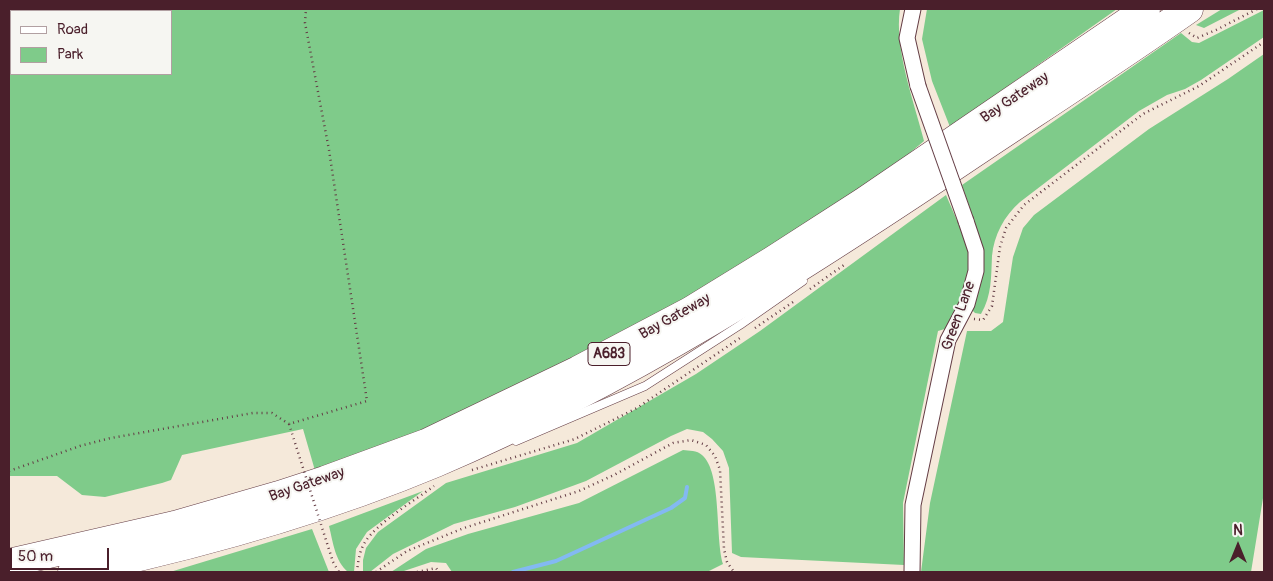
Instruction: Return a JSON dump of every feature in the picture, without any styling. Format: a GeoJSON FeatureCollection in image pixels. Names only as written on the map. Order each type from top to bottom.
{"type":"FeatureCollection","features":[{"type":"Feature","properties":{"kind":"highway","name":"Bay Gateway"},"geometry":{"type":"LineString","coordinates":[[9,562],[175,525],[316,483],[426,443],[578,370],[690,310],[814,234],[1146,9]]}},
{"type":"Feature","properties":{"kind":"highway","name":"Bay Gateway"},"geometry":{"type":"LineString","coordinates":[[72,572],[197,544],[329,503],[433,464],[587,392],[697,330],[1189,21]]}},
{"type":"Feature","properties":{"kind":"street","name":"Green Lane"},"geometry":{"type":"LineString","coordinates":[[912,572],[913,505],[948,340],[967,304],[976,271],[976,251],[918,86],[907,38],[913,9]]}},
{"type":"Feature","properties":{"kind":"lane"},"geometry":{"type":"LineString","coordinates":[[832,256],[878,218]]}},
{"type":"Feature","properties":{"kind":"lane"},"geometry":{"type":"LineString","coordinates":[[504,446],[644,386],[740,325],[810,275]]}},
{"type":"Feature","properties":{"kind":"lane"},"geometry":{"type":"LineString","coordinates":[[329,503],[476,455]]}},
{"type":"Feature","properties":{"kind":"path"},"geometry":{"type":"LineString","coordinates":[[289,424],[367,401],[330,150],[305,23],[306,9]]}},
{"type":"Feature","properties":{"kind":"path"},"geometry":{"type":"LineString","coordinates":[[1189,21],[1196,38],[1258,9]]}},
{"type":"Feature","properties":{"kind":"path"},"geometry":{"type":"LineString","coordinates":[[960,318],[983,320],[992,306],[1000,247],[1006,228],[1024,205],[1143,114],[1199,86],[1264,42]]}},
{"type":"Feature","properties":{"kind":"path"},"geometry":{"type":"LineString","coordinates":[[9,471],[80,446],[226,417],[253,413],[272,413],[289,424],[332,562],[338,572]]}},
{"type":"Feature","properties":{"kind":"path"},"geometry":{"type":"LineString","coordinates":[[376,572],[407,551],[464,528],[579,491],[614,475],[673,442],[691,440],[706,445],[715,456],[720,470],[724,549],[728,562],[734,572]]}},
{"type":"Feature","properties":{"kind":"path"},"geometry":{"type":"LineString","coordinates":[[357,572],[361,551],[374,531],[437,484]]}},
{"type":"Feature","properties":{"kind":"path"},"geometry":{"type":"LineString","coordinates":[[417,572],[436,568],[439,572]]}},
{"type":"Feature","properties":{"kind":"green space"},"geometry":{"type":"Polygon","coordinates":[[[9,9],[900,9],[899,25],[902,58],[924,141],[873,184],[814,224],[620,336],[396,446],[316,474],[303,429],[182,455],[171,480],[105,497],[82,495],[57,476],[9,476],[9,9]]]}},
{"type":"Feature","properties":{"kind":"green space"},"geometry":{"type":"Polygon","coordinates":[[[927,9],[1117,9],[950,127],[932,81],[922,39],[927,9]]]}},
{"type":"Feature","properties":{"kind":"green space"},"geometry":{"type":"Polygon","coordinates":[[[1222,9],[1241,9],[1204,28],[1196,25],[1222,9]]]}},
{"type":"Feature","properties":{"kind":"green space"},"geometry":{"type":"Polygon","coordinates":[[[1264,10],[1264,37],[1201,80],[1185,89],[1167,95],[1139,111],[1014,207],[1001,226],[995,241],[990,286],[985,307],[981,314],[975,313],[971,309],[983,262],[982,245],[962,185],[1181,33],[1192,42],[1199,43],[1264,10]]]}},
{"type":"Feature","properties":{"kind":"green space"},"geometry":{"type":"Polygon","coordinates":[[[1264,54],[1264,492],[1251,572],[921,572],[930,503],[967,331],[991,331],[1003,322],[1013,257],[1023,228],[1034,215],[1149,129],[1264,54]]]}},
{"type":"Feature","properties":{"kind":"green space"},"geometry":{"type":"Polygon","coordinates":[[[946,195],[968,246],[971,268],[961,305],[948,328],[938,331],[903,503],[904,565],[741,557],[732,553],[729,468],[723,451],[703,432],[687,429],[586,481],[515,507],[454,524],[393,554],[370,572],[363,572],[366,548],[378,532],[446,483],[577,443],[696,374],[760,331],[946,195]]]}},
{"type":"Feature","properties":{"kind":"green space"},"geometry":{"type":"Polygon","coordinates":[[[683,450],[700,453],[708,463],[713,475],[723,564],[707,572],[452,572],[446,563],[431,562],[401,572],[391,572],[426,549],[468,534],[579,503],[683,450]]]}},
{"type":"Feature","properties":{"kind":"green space"},"geometry":{"type":"Polygon","coordinates":[[[423,491],[367,532],[356,549],[354,572],[348,572],[337,557],[329,526],[423,491]]]}},
{"type":"Feature","properties":{"kind":"green space"},"geometry":{"type":"Polygon","coordinates":[[[312,529],[329,572],[170,572],[312,529]]]}},
{"type":"Feature","properties":{"kind":"waterway"},"geometry":{"type":"LineString","coordinates":[[513,572],[556,561],[671,508],[685,498],[687,487]]}}]}
